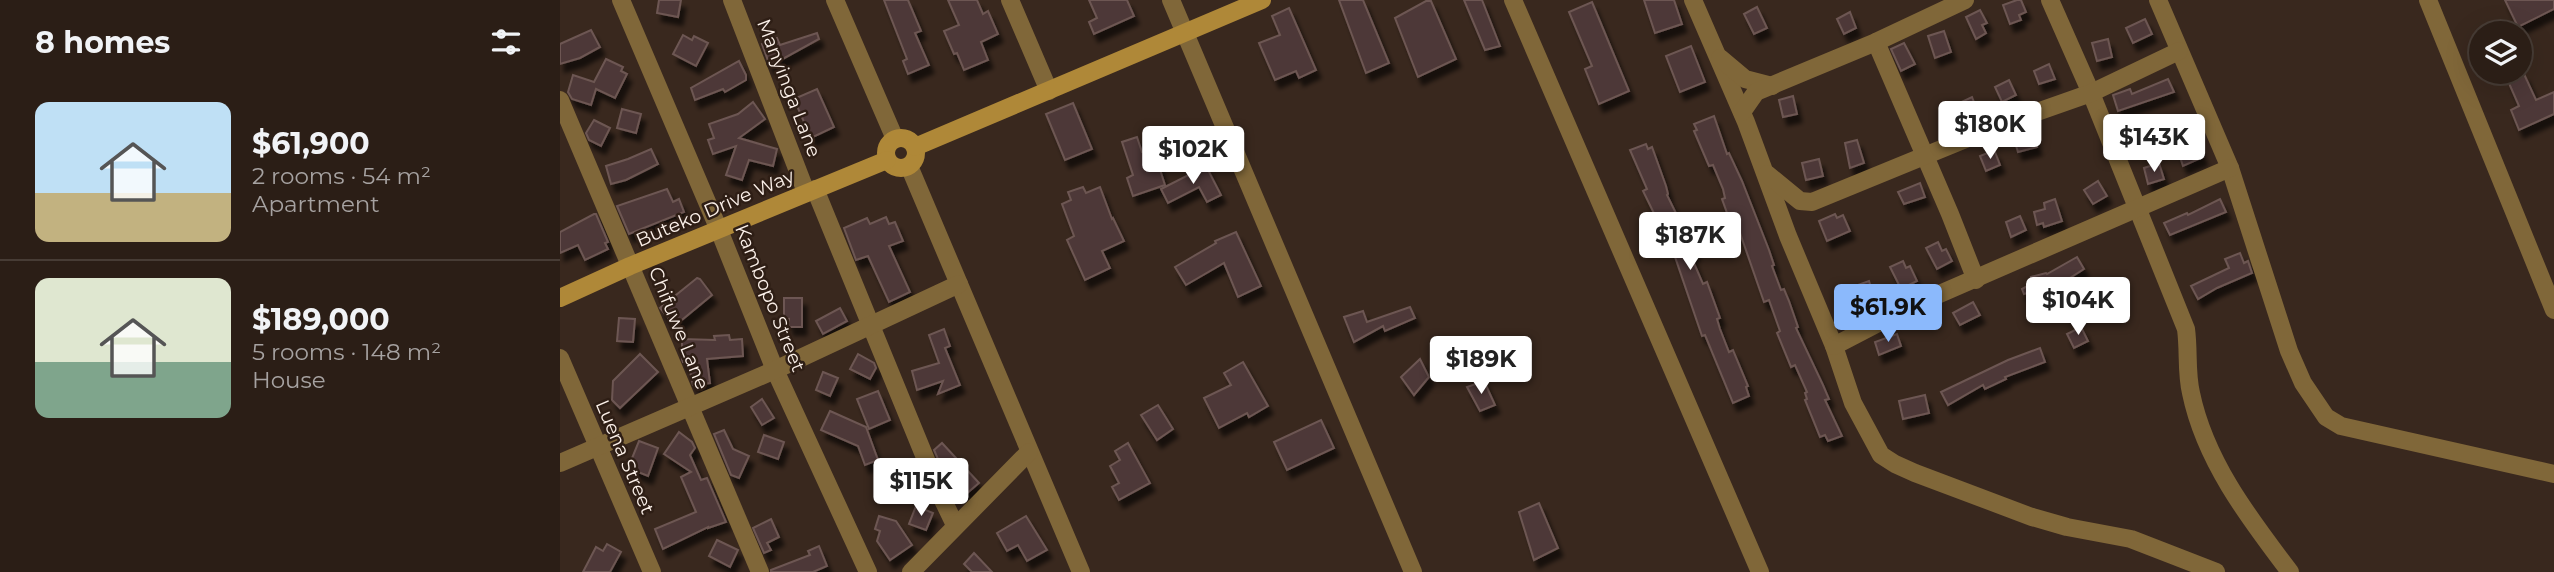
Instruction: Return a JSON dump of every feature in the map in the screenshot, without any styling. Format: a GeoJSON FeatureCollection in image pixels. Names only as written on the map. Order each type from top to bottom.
{"type":"FeatureCollection","features":[{"type":"Feature","properties":{"kind":"street","name":"Kambopo Street"},"geometry":{"type":"LineString","coordinates":[[621,0],[775,370],[868,572]]}},
{"type":"Feature","properties":{"kind":"street","name":"Manyinga Lane"},"geometry":{"type":"LineString","coordinates":[[732,0],[955,525]]}},
{"type":"Feature","properties":{"kind":"street"},"geometry":{"type":"LineString","coordinates":[[835,0],[895,139]]}},
{"type":"Feature","properties":{"kind":"street"},"geometry":{"type":"LineString","coordinates":[[1010,0],[1049,91]]}},
{"type":"Feature","properties":{"kind":"street"},"geometry":{"type":"LineString","coordinates":[[1171,0],[1413,572]]}},
{"type":"Feature","properties":{"kind":"street"},"geometry":{"type":"LineString","coordinates":[[915,147],[1262,0]]}},
{"type":"Feature","properties":{"kind":"street"},"geometry":{"type":"LineString","coordinates":[[1513,0],[1760,572]]}},
{"type":"Feature","properties":{"kind":"street"},"geometry":{"type":"LineString","coordinates":[[1693,0],[1742,112],[1788,236],[1834,346],[1853,403],[1881,455],[1888,461],[2032,517],[2067,527],[2131,539],[2216,572]]}},
{"type":"Feature","properties":{"kind":"street"},"geometry":{"type":"LineString","coordinates":[[1742,112],[1756,92],[1876,42],[1965,0]]}},
{"type":"Feature","properties":{"kind":"street"},"geometry":{"type":"LineString","coordinates":[[2050,0],[2139,209],[2186,329],[2189,347],[2187,371],[2200,426],[2229,487],[2255,527],[2290,572]]}},
{"type":"Feature","properties":{"kind":"street"},"geometry":{"type":"LineString","coordinates":[[2158,0],[2230,168],[2289,351],[2303,383],[2326,417],[2341,426],[2554,474]]}},
{"type":"Feature","properties":{"kind":"street"},"geometry":{"type":"LineString","coordinates":[[2428,0],[2554,310]]}},
{"type":"Feature","properties":{"kind":"street"},"geometry":{"type":"LineString","coordinates":[[1876,42],[1976,280]]}},
{"type":"Feature","properties":{"kind":"street"},"geometry":{"type":"LineString","coordinates":[[1763,169],[1800,201],[1806,202],[2000,125],[2091,93],[2179,51]]}},
{"type":"Feature","properties":{"kind":"street"},"geometry":{"type":"LineString","coordinates":[[1716,55],[1745,79],[1772,86]]}},
{"type":"Feature","properties":{"kind":"street","name":"Chifuwe Lane"},"geometry":{"type":"LineString","coordinates":[[560,100],[760,572]]}},
{"type":"Feature","properties":{"kind":"street"},"geometry":{"type":"LineString","coordinates":[[903,138],[915,147],[916,154],[909,166],[901,169],[892,166],[887,160],[888,144],[895,139],[903,138]]}},
{"type":"Feature","properties":{"kind":"street","name":"Buteko Drive Way"},"geometry":{"type":"LineString","coordinates":[[560,298],[630,266],[887,160]]}},
{"type":"Feature","properties":{"kind":"street"},"geometry":{"type":"LineString","coordinates":[[909,166],[1081,572]]}},
{"type":"Feature","properties":{"kind":"street"},"geometry":{"type":"LineString","coordinates":[[1834,346],[1905,309],[2230,168]]}},
{"type":"Feature","properties":{"kind":"street"},"geometry":{"type":"LineString","coordinates":[[560,463],[775,370],[958,284]]}},
{"type":"Feature","properties":{"kind":"street","name":"Luena Street"},"geometry":{"type":"LineString","coordinates":[[560,358],[652,572]]}},
{"type":"Feature","properties":{"kind":"street"},"geometry":{"type":"LineString","coordinates":[[911,572],[1029,452]]}},
{"type":"Feature","properties":{"kind":"building"},"geometry":{"type":"Polygon","coordinates":[[[659,0],[681,0],[678,17],[657,13],[659,0]]]}},
{"type":"Feature","properties":{"kind":"building"},"geometry":{"type":"Polygon","coordinates":[[[884,0],[908,0],[921,31],[915,33],[929,65],[908,74],[903,61],[907,59],[884,0]]]}},
{"type":"Feature","properties":{"kind":"building"},"geometry":{"type":"Polygon","coordinates":[[[948,0],[977,0],[983,14],[988,11],[998,34],[981,42],[988,60],[964,70],[944,31],[959,25],[948,0]]]}},
{"type":"Feature","properties":{"kind":"building"},"geometry":{"type":"Polygon","coordinates":[[[1089,0],[1127,0],[1134,16],[1094,34],[1089,22],[1097,18],[1089,0]]]}},
{"type":"Feature","properties":{"kind":"building"},"geometry":{"type":"Polygon","coordinates":[[[1339,0],[1363,0],[1389,63],[1366,73],[1339,0]]]}},
{"type":"Feature","properties":{"kind":"building"},"geometry":{"type":"Polygon","coordinates":[[[1464,0],[1482,0],[1500,46],[1485,50],[1464,0]]]}},
{"type":"Feature","properties":{"kind":"building"},"geometry":{"type":"Polygon","coordinates":[[[1644,0],[1674,0],[1682,24],[1655,33],[1644,0]]]}},
{"type":"Feature","properties":{"kind":"building"},"geometry":{"type":"Polygon","coordinates":[[[2021,0],[2026,12],[2019,15],[2021,20],[2010,24],[2003,5],[2021,0]]]}},
{"type":"Feature","properties":{"kind":"building"},"geometry":{"type":"Polygon","coordinates":[[[2505,0],[2554,0],[2554,9],[2530,21],[2515,21],[2505,0]]]}},
{"type":"Feature","properties":{"kind":"building"},"geometry":{"type":"Polygon","coordinates":[[[1426,1],[1431,1],[1456,59],[1418,77],[1395,18],[1426,1]]]}},
{"type":"Feature","properties":{"kind":"building"},"geometry":{"type":"Polygon","coordinates":[[[1592,2],[1629,91],[1599,104],[1585,69],[1592,66],[1569,12],[1592,2]]]}},
{"type":"Feature","properties":{"kind":"building"},"geometry":{"type":"Polygon","coordinates":[[[1757,7],[1767,28],[1754,34],[1744,14],[1757,7]]]}},
{"type":"Feature","properties":{"kind":"building"},"geometry":{"type":"Polygon","coordinates":[[[1289,8],[1316,70],[1299,78],[1296,71],[1275,80],[1259,43],[1280,35],[1272,16],[1289,8]]]}},
{"type":"Feature","properties":{"kind":"building"},"geometry":{"type":"Polygon","coordinates":[[[1980,10],[1987,23],[1982,25],[1986,33],[1976,39],[1966,17],[1980,10]]]}},
{"type":"Feature","properties":{"kind":"building"},"geometry":{"type":"Polygon","coordinates":[[[1850,12],[1856,28],[1844,34],[1837,19],[1850,12]]]}},
{"type":"Feature","properties":{"kind":"building"},"geometry":{"type":"Polygon","coordinates":[[[2145,19],[2152,34],[2133,43],[2126,28],[2145,19]]]}},
{"type":"Feature","properties":{"kind":"building"},"geometry":{"type":"Polygon","coordinates":[[[591,30],[600,47],[580,58],[560,64],[560,44],[591,30]]]}},
{"type":"Feature","properties":{"kind":"building"},"geometry":{"type":"Polygon","coordinates":[[[1944,31],[1951,52],[1935,58],[1928,36],[1944,31]]]}},
{"type":"Feature","properties":{"kind":"building"},"geometry":{"type":"Polygon","coordinates":[[[817,33],[819,39],[770,66],[762,44],[777,38],[780,45],[817,33]]]}},
{"type":"Feature","properties":{"kind":"building"},"geometry":{"type":"Polygon","coordinates":[[[683,35],[692,40],[694,36],[708,43],[696,66],[673,54],[683,35]]]}},
{"type":"Feature","properties":{"kind":"building"},"geometry":{"type":"Polygon","coordinates":[[[2108,39],[2112,57],[2097,61],[2092,43],[2108,39]]]}},
{"type":"Feature","properties":{"kind":"building"},"geometry":{"type":"Polygon","coordinates":[[[1904,43],[1915,64],[1901,71],[1891,49],[1904,43]]]}},
{"type":"Feature","properties":{"kind":"building"},"geometry":{"type":"Polygon","coordinates":[[[1691,46],[1705,82],[1680,92],[1666,56],[1691,46]]]}},
{"type":"Feature","properties":{"kind":"building"},"geometry":{"type":"Polygon","coordinates":[[[606,59],[623,67],[621,71],[627,74],[615,98],[596,89],[591,105],[572,99],[568,92],[573,75],[594,82],[606,59]]]}},
{"type":"Feature","properties":{"kind":"building"},"geometry":{"type":"Polygon","coordinates":[[[739,61],[746,80],[725,92],[723,89],[695,100],[691,88],[739,61]]]}},
{"type":"Feature","properties":{"kind":"building"},"geometry":{"type":"Polygon","coordinates":[[[2049,64],[2055,79],[2039,84],[2034,71],[2049,64]]]}},
{"type":"Feature","properties":{"kind":"building"},"geometry":{"type":"Polygon","coordinates":[[[2168,79],[2174,92],[2118,111],[2113,95],[2130,89],[2132,94],[2168,79]]]}},
{"type":"Feature","properties":{"kind":"building"},"geometry":{"type":"Polygon","coordinates":[[[2009,80],[2016,95],[2002,102],[1995,87],[2009,80]]]}},
{"type":"Feature","properties":{"kind":"building"},"geometry":{"type":"Polygon","coordinates":[[[2509,84],[2529,84],[2536,100],[2554,92],[2554,114],[2519,130],[2511,110],[2519,106],[2509,84]]]}},
{"type":"Feature","properties":{"kind":"building"},"geometry":{"type":"Polygon","coordinates":[[[817,89],[834,127],[811,138],[794,99],[817,89]]]}},
{"type":"Feature","properties":{"kind":"building"},"geometry":{"type":"Polygon","coordinates":[[[1793,96],[1797,114],[1783,117],[1779,100],[1793,96]]]}},
{"type":"Feature","properties":{"kind":"building"},"geometry":{"type":"Polygon","coordinates":[[[1972,97],[1977,110],[1959,118],[1955,105],[1972,97]]]}},
{"type":"Feature","properties":{"kind":"building"},"geometry":{"type":"Polygon","coordinates":[[[753,102],[765,119],[739,138],[777,149],[773,166],[749,160],[742,180],[726,175],[736,146],[713,154],[708,140],[714,138],[709,124],[738,114],[753,102]]]}},
{"type":"Feature","properties":{"kind":"building"},"geometry":{"type":"Polygon","coordinates":[[[1073,103],[1092,149],[1065,160],[1046,114],[1073,103]]]}},
{"type":"Feature","properties":{"kind":"building"},"geometry":{"type":"Polygon","coordinates":[[[622,109],[641,114],[636,133],[617,128],[622,109]]]}},
{"type":"Feature","properties":{"kind":"building"},"geometry":{"type":"Polygon","coordinates":[[[1714,116],[1727,154],[1729,153],[1742,181],[1769,250],[1781,290],[1784,289],[1789,301],[1798,327],[1796,328],[1829,399],[1825,400],[1842,436],[1828,441],[1825,435],[1820,437],[1805,400],[1807,392],[1795,365],[1791,367],[1777,333],[1780,331],[1769,300],[1764,302],[1740,233],[1735,235],[1722,199],[1725,198],[1723,189],[1713,165],[1709,166],[1694,131],[1697,130],[1694,124],[1714,116]]]}},
{"type":"Feature","properties":{"kind":"building"},"geometry":{"type":"Polygon","coordinates":[[[594,120],[610,128],[601,146],[589,140],[586,133],[594,120]]]}},
{"type":"Feature","properties":{"kind":"building"},"geometry":{"type":"Polygon","coordinates":[[[2033,134],[2037,147],[2018,152],[2014,139],[2033,134]]]}},
{"type":"Feature","properties":{"kind":"building"},"geometry":{"type":"Polygon","coordinates":[[[1137,137],[1142,152],[1153,148],[1165,185],[1133,196],[1127,178],[1133,175],[1122,142],[1137,137]]]}},
{"type":"Feature","properties":{"kind":"building"},"geometry":{"type":"Polygon","coordinates":[[[1857,140],[1864,163],[1850,168],[1845,143],[1857,140]]]}},
{"type":"Feature","properties":{"kind":"building"},"geometry":{"type":"Polygon","coordinates":[[[2196,143],[2203,157],[2183,166],[2178,151],[2196,143]]]}},
{"type":"Feature","properties":{"kind":"building"},"geometry":{"type":"Polygon","coordinates":[[[1646,144],[1648,149],[1652,147],[1667,195],[1695,252],[1690,254],[1703,284],[1707,282],[1729,352],[1733,350],[1748,386],[1749,396],[1733,403],[1705,335],[1702,336],[1674,254],[1643,191],[1647,189],[1630,150],[1646,144]]]}},
{"type":"Feature","properties":{"kind":"building"},"geometry":{"type":"Polygon","coordinates":[[[651,149],[658,164],[626,180],[611,184],[606,166],[651,149]]]}},
{"type":"Feature","properties":{"kind":"building"},"geometry":{"type":"Polygon","coordinates":[[[1995,152],[2000,165],[1986,171],[1980,156],[1995,152]]]}},
{"type":"Feature","properties":{"kind":"building"},"geometry":{"type":"Polygon","coordinates":[[[1819,159],[1823,176],[1806,180],[1802,163],[1819,159]]]}},
{"type":"Feature","properties":{"kind":"building"},"geometry":{"type":"Polygon","coordinates":[[[2159,163],[2164,179],[2148,184],[2144,168],[2159,163]]]}},
{"type":"Feature","properties":{"kind":"building"},"geometry":{"type":"Polygon","coordinates":[[[1206,166],[1221,195],[1207,202],[1199,187],[1168,203],[1161,189],[1206,166]]]}},
{"type":"Feature","properties":{"kind":"building"},"geometry":{"type":"Polygon","coordinates":[[[2098,181],[2107,196],[2093,204],[2084,190],[2098,181]]]}},
{"type":"Feature","properties":{"kind":"building"},"geometry":{"type":"Polygon","coordinates":[[[1920,183],[1925,197],[1904,204],[1898,192],[1920,183]]]}},
{"type":"Feature","properties":{"kind":"building"},"geometry":{"type":"Polygon","coordinates":[[[1083,187],[1086,193],[1100,187],[1124,241],[1102,251],[1110,268],[1085,280],[1067,240],[1074,236],[1062,204],[1071,200],[1068,192],[1083,187]]]}},
{"type":"Feature","properties":{"kind":"building"},"geometry":{"type":"Polygon","coordinates":[[[667,189],[673,202],[679,199],[684,212],[629,234],[617,206],[667,189]]]}},
{"type":"Feature","properties":{"kind":"building"},"geometry":{"type":"Polygon","coordinates":[[[2055,199],[2062,221],[2044,227],[2043,223],[2037,225],[2034,212],[2045,209],[2044,203],[2055,199]]]}},
{"type":"Feature","properties":{"kind":"building"},"geometry":{"type":"Polygon","coordinates":[[[2220,199],[2226,212],[2170,235],[2164,223],[2187,213],[2188,215],[2220,199]]]}},
{"type":"Feature","properties":{"kind":"building"},"geometry":{"type":"Polygon","coordinates":[[[594,214],[608,242],[605,243],[608,249],[585,260],[578,245],[560,253],[560,232],[594,214]]]}},
{"type":"Feature","properties":{"kind":"building"},"geometry":{"type":"Polygon","coordinates":[[[1835,214],[1837,218],[1843,215],[1850,231],[1827,241],[1819,221],[1835,214]]]}},
{"type":"Feature","properties":{"kind":"building"},"geometry":{"type":"Polygon","coordinates":[[[2020,216],[2026,230],[2011,237],[2006,222],[2020,216]]]}},
{"type":"Feature","properties":{"kind":"building"},"geometry":{"type":"Polygon","coordinates":[[[886,217],[889,224],[895,222],[903,241],[889,246],[910,292],[889,302],[868,256],[856,260],[844,228],[867,218],[870,224],[886,217]]]}},
{"type":"Feature","properties":{"kind":"building"},"geometry":{"type":"Polygon","coordinates":[[[1236,232],[1261,286],[1238,297],[1224,263],[1186,285],[1175,267],[1216,243],[1215,241],[1236,232]]]}},
{"type":"Feature","properties":{"kind":"building"},"geometry":{"type":"Polygon","coordinates":[[[1938,242],[1942,251],[1946,249],[1952,261],[1937,269],[1926,248],[1938,242]]]}},
{"type":"Feature","properties":{"kind":"building"},"geometry":{"type":"Polygon","coordinates":[[[2240,253],[2244,263],[2248,261],[2252,273],[2198,299],[2191,286],[2229,268],[2225,259],[2240,253]]]}},
{"type":"Feature","properties":{"kind":"building"},"geometry":{"type":"Polygon","coordinates":[[[2077,257],[2084,269],[2065,281],[2024,294],[2022,289],[2033,283],[2031,277],[2047,274],[2077,257]]]}},
{"type":"Feature","properties":{"kind":"building"},"geometry":{"type":"Polygon","coordinates":[[[1903,261],[1906,268],[1910,266],[1917,281],[1901,289],[1890,267],[1903,261]]]}},
{"type":"Feature","properties":{"kind":"building"},"geometry":{"type":"Polygon","coordinates":[[[697,278],[712,295],[677,324],[673,324],[660,308],[697,278]]]}},
{"type":"Feature","properties":{"kind":"building"},"geometry":{"type":"Polygon","coordinates":[[[1869,281],[1874,297],[1858,302],[1852,287],[1869,281]]]}},
{"type":"Feature","properties":{"kind":"building"},"geometry":{"type":"Polygon","coordinates":[[[784,298],[802,298],[802,327],[789,327],[789,319],[784,320],[784,298]]]}},
{"type":"Feature","properties":{"kind":"building"},"geometry":{"type":"Polygon","coordinates":[[[1973,302],[1980,315],[1960,325],[1953,313],[1973,302]]]}},
{"type":"Feature","properties":{"kind":"building"},"geometry":{"type":"Polygon","coordinates":[[[1410,307],[1415,318],[1385,331],[1383,326],[1354,342],[1344,317],[1363,311],[1367,322],[1410,307]]]}},
{"type":"Feature","properties":{"kind":"building"},"geometry":{"type":"Polygon","coordinates":[[[840,308],[847,321],[823,334],[816,321],[840,308]]]}},
{"type":"Feature","properties":{"kind":"building"},"geometry":{"type":"Polygon","coordinates":[[[619,318],[635,319],[633,342],[617,341],[619,318]]]}},
{"type":"Feature","properties":{"kind":"building"},"geometry":{"type":"Polygon","coordinates":[[[2081,327],[2088,341],[2074,348],[2067,334],[2081,327]]]}},
{"type":"Feature","properties":{"kind":"building"},"geometry":{"type":"Polygon","coordinates":[[[944,329],[950,346],[945,348],[960,385],[938,394],[943,381],[917,390],[912,371],[939,363],[929,335],[944,329]]]}},
{"type":"Feature","properties":{"kind":"building"},"geometry":{"type":"Polygon","coordinates":[[[1897,334],[1901,346],[1879,355],[1875,342],[1897,334]]]}},
{"type":"Feature","properties":{"kind":"building"},"geometry":{"type":"Polygon","coordinates":[[[729,335],[730,340],[742,339],[743,356],[707,359],[710,383],[693,385],[688,362],[683,362],[682,359],[682,339],[715,340],[714,336],[729,335]]]}},
{"type":"Feature","properties":{"kind":"building"},"geometry":{"type":"Polygon","coordinates":[[[2040,348],[2045,362],[2005,377],[2006,379],[1985,389],[1983,385],[1948,405],[1941,392],[2008,360],[2040,348]]]}},
{"type":"Feature","properties":{"kind":"building"},"geometry":{"type":"Polygon","coordinates":[[[640,354],[658,372],[620,408],[612,400],[613,381],[640,354]]]}},
{"type":"Feature","properties":{"kind":"building"},"geometry":{"type":"Polygon","coordinates":[[[858,354],[874,363],[876,368],[870,379],[850,369],[858,354]]]}},
{"type":"Feature","properties":{"kind":"building"},"geometry":{"type":"Polygon","coordinates":[[[1420,359],[1429,377],[1414,395],[1401,377],[1420,359]]]}},
{"type":"Feature","properties":{"kind":"building"},"geometry":{"type":"Polygon","coordinates":[[[1243,362],[1268,406],[1249,417],[1247,413],[1219,428],[1204,398],[1231,385],[1224,373],[1243,362]]]}},
{"type":"Feature","properties":{"kind":"building"},"geometry":{"type":"Polygon","coordinates":[[[823,372],[838,378],[830,396],[816,390],[823,372]]]}},
{"type":"Feature","properties":{"kind":"building"},"geometry":{"type":"Polygon","coordinates":[[[1484,381],[1495,405],[1480,411],[1467,387],[1484,381]]]}},
{"type":"Feature","properties":{"kind":"building"},"geometry":{"type":"Polygon","coordinates":[[[878,391],[890,420],[869,429],[857,399],[878,391]]]}},
{"type":"Feature","properties":{"kind":"building"},"geometry":{"type":"Polygon","coordinates":[[[1925,395],[1929,413],[1903,419],[1899,401],[1925,395]]]}},
{"type":"Feature","properties":{"kind":"building"},"geometry":{"type":"Polygon","coordinates":[[[762,399],[774,418],[762,425],[751,407],[762,399]]]}},
{"type":"Feature","properties":{"kind":"building"},"geometry":{"type":"Polygon","coordinates":[[[1158,405],[1173,429],[1157,440],[1141,415],[1158,405]]]}},
{"type":"Feature","properties":{"kind":"building"},"geometry":{"type":"Polygon","coordinates":[[[830,411],[866,427],[878,460],[865,465],[858,446],[821,430],[830,411]]]}},
{"type":"Feature","properties":{"kind":"building"},"geometry":{"type":"Polygon","coordinates":[[[1321,420],[1334,448],[1287,470],[1274,442],[1321,420]]]}},
{"type":"Feature","properties":{"kind":"building"},"geometry":{"type":"Polygon","coordinates":[[[724,430],[733,449],[749,456],[739,478],[731,475],[714,434],[724,430]]]}},
{"type":"Feature","properties":{"kind":"building"},"geometry":{"type":"Polygon","coordinates":[[[679,432],[692,442],[695,448],[690,455],[701,480],[707,478],[726,522],[708,527],[663,549],[655,529],[696,512],[681,477],[691,472],[664,454],[679,432]]]}},
{"type":"Feature","properties":{"kind":"building"},"geometry":{"type":"Polygon","coordinates":[[[764,435],[784,442],[778,459],[758,452],[764,435]]]}},
{"type":"Feature","properties":{"kind":"building"},"geometry":{"type":"Polygon","coordinates":[[[639,441],[658,448],[648,476],[628,468],[639,441]]]}},
{"type":"Feature","properties":{"kind":"building"},"geometry":{"type":"Polygon","coordinates":[[[942,443],[979,483],[966,494],[950,475],[948,477],[944,473],[934,450],[942,443]]]}},
{"type":"Feature","properties":{"kind":"building"},"geometry":{"type":"Polygon","coordinates":[[[1128,443],[1150,483],[1119,500],[1112,487],[1119,483],[1110,466],[1120,460],[1115,451],[1128,443]]]}},
{"type":"Feature","properties":{"kind":"building"},"geometry":{"type":"Polygon","coordinates":[[[918,471],[923,482],[894,493],[890,483],[918,471]]]}},
{"type":"Feature","properties":{"kind":"building"},"geometry":{"type":"Polygon","coordinates":[[[1539,503],[1558,548],[1534,560],[1519,512],[1539,503]]]}},
{"type":"Feature","properties":{"kind":"building"},"geometry":{"type":"Polygon","coordinates":[[[916,506],[933,513],[926,530],[909,524],[916,506]]]}},
{"type":"Feature","properties":{"kind":"building"},"geometry":{"type":"Polygon","coordinates":[[[879,516],[896,521],[912,545],[890,560],[877,541],[880,531],[875,529],[879,516]]]}},
{"type":"Feature","properties":{"kind":"building"},"geometry":{"type":"Polygon","coordinates":[[[1026,516],[1047,550],[1027,561],[1018,545],[1007,551],[997,533],[1026,516]]]}},
{"type":"Feature","properties":{"kind":"building"},"geometry":{"type":"Polygon","coordinates":[[[771,519],[779,537],[767,543],[771,550],[764,553],[753,528],[771,519]]]}},
{"type":"Feature","properties":{"kind":"building"},"geometry":{"type":"Polygon","coordinates":[[[717,540],[738,550],[730,567],[709,556],[717,540]]]}},
{"type":"Feature","properties":{"kind":"building"},"geometry":{"type":"Polygon","coordinates":[[[607,544],[621,552],[610,572],[583,572],[596,547],[603,551],[607,544]]]}},
{"type":"Feature","properties":{"kind":"building"},"geometry":{"type":"Polygon","coordinates":[[[819,546],[827,566],[813,572],[771,572],[810,555],[808,551],[819,546]]]}},
{"type":"Feature","properties":{"kind":"building"},"geometry":{"type":"Polygon","coordinates":[[[974,553],[992,572],[972,572],[964,564],[974,553]]]}}]}
